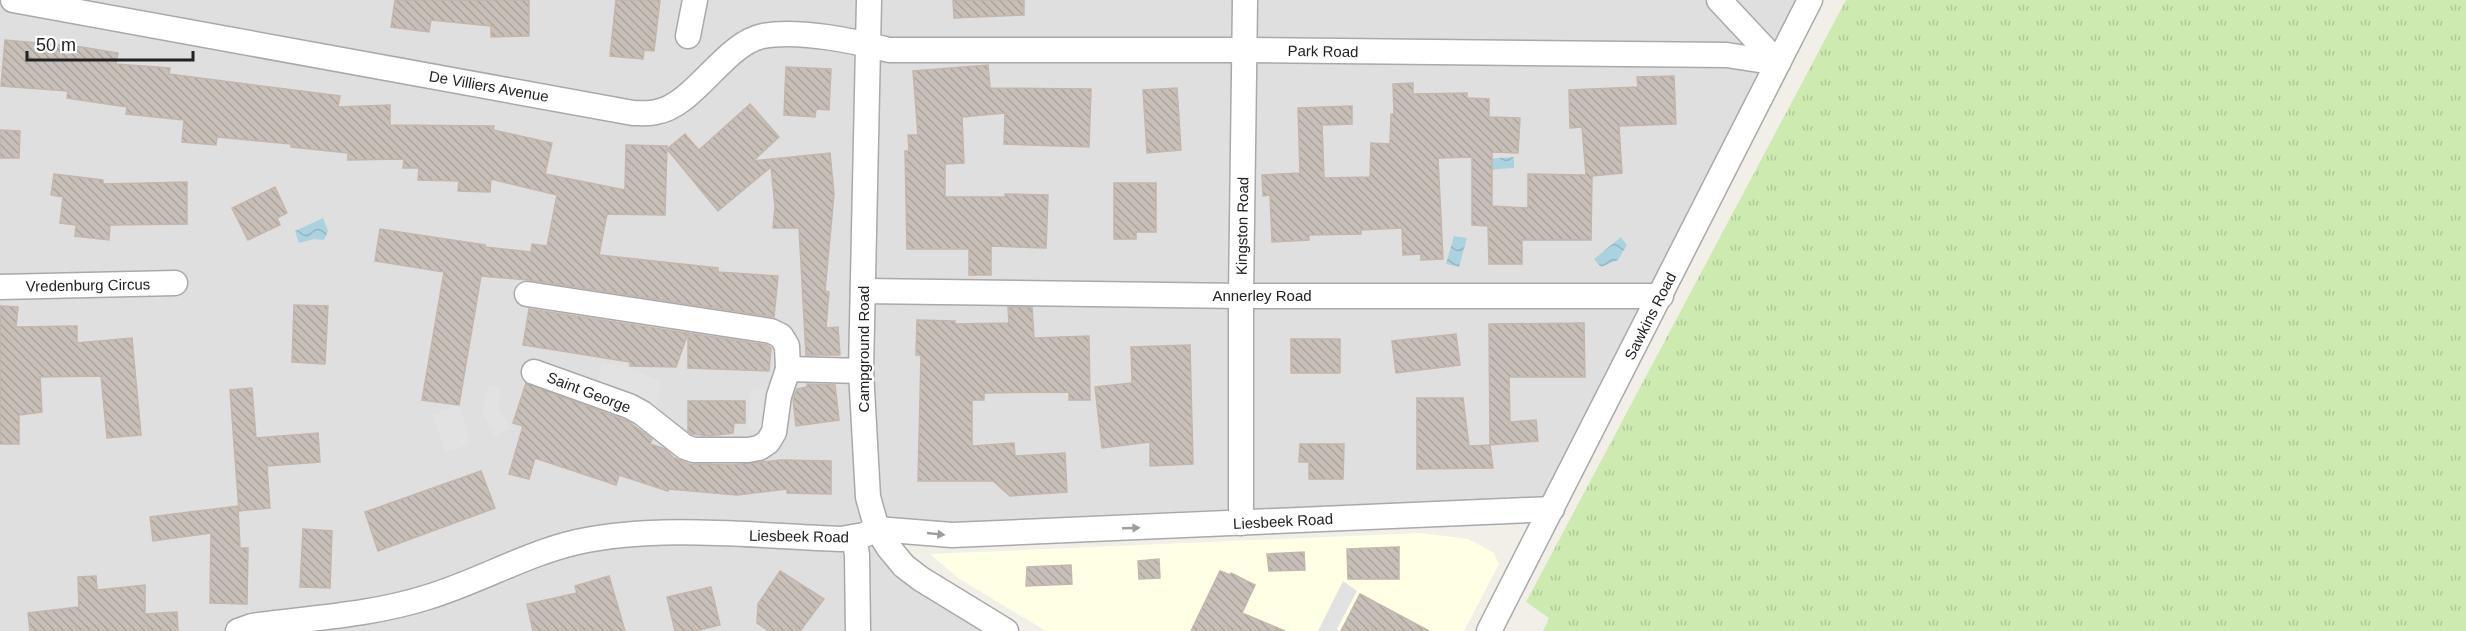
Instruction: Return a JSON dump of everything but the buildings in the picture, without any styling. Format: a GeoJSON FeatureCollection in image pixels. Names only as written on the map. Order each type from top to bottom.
{"type":"FeatureCollection","features":[{"type":"Feature","properties":{"kind":"street","name":"De Villiers Avenue"},"geometry":{"type":"LineString","coordinates":[[13,0],[89,6],[633,113],[657,112],[678,102],[740,47],[761,36],[832,38],[868,44]]}},
{"type":"Feature","properties":{"kind":"street"},"geometry":{"type":"LineString","coordinates":[[688,36],[695,0]]}},
{"type":"Feature","properties":{"kind":"street","name":"Campground Road"},"geometry":{"type":"LineString","coordinates":[[869,0],[861,371],[867,483],[872,513],[889,548],[904,566],[921,579],[1006,631]]}},
{"type":"Feature","properties":{"kind":"street","name":"Kingston Road"},"geometry":{"type":"LineString","coordinates":[[1241,524],[1245,0]]}},
{"type":"Feature","properties":{"kind":"street"},"geometry":{"type":"LineString","coordinates":[[1719,0],[1778,63]]}},
{"type":"Feature","properties":{"kind":"street","name":"Sawkins Road"},"geometry":{"type":"LineString","coordinates":[[1499,624],[1552,508],[1810,0]]}},
{"type":"Feature","properties":{"kind":"street","name":"Park Road"},"geometry":{"type":"LineString","coordinates":[[868,44],[889,50],[1245,50],[1727,55],[1778,63]]}},
{"type":"Feature","properties":{"kind":"street","name":"Vredenburg Circus"},"geometry":{"type":"LineString","coordinates":[[0,287],[175,283]]}},
{"type":"Feature","properties":{"kind":"street","name":"Annerley Road"},"geometry":{"type":"LineString","coordinates":[[863,291],[1241,296],[1660,296]]}},
{"type":"Feature","properties":{"kind":"street","name":"Saint George"},"geometry":{"type":"LineString","coordinates":[[527,294],[771,331],[781,336],[787,346],[788,369],[779,396],[774,432],[768,442],[759,448],[748,450],[694,450],[685,447],[642,413],[629,406],[534,372]]}},
{"type":"Feature","properties":{"kind":"street"},"geometry":{"type":"LineString","coordinates":[[788,369],[861,371]]}},
{"type":"Feature","properties":{"kind":"street","name":"Liesbeek Road"},"geometry":{"type":"LineString","coordinates":[[238,631],[252,626],[391,607],[458,587],[540,553],[616,536],[664,532],[841,539],[878,529],[952,535],[1241,524],[1552,508]]}},
{"type":"Feature","properties":{"kind":"street"},"geometry":{"type":"LineString","coordinates":[[854,537],[857,555],[858,631]]}},
{"type":"Feature","properties":{"kind":"shaded area"},"geometry":{"type":"Polygon","coordinates":[[[0,0],[1810,0],[1552,509],[902,530],[889,548],[1006,631],[0,631],[0,0]]]}},
{"type":"Feature","properties":{"kind":"shaded area"},"geometry":{"type":"Polygon","coordinates":[[[602,363],[625,366],[662,382],[656,407],[597,383],[602,363]]]}},
{"type":"Feature","properties":{"kind":"shaded area"},"geometry":{"type":"Polygon","coordinates":[[[488,385],[502,389],[498,407],[510,428],[495,436],[482,412],[488,385]]]}},
{"type":"Feature","properties":{"kind":"shaded area"},"geometry":{"type":"Polygon","coordinates":[[[752,388],[773,389],[768,434],[747,429],[752,388]]]}},
{"type":"Feature","properties":{"kind":"shaded area"},"geometry":{"type":"Polygon","coordinates":[[[459,405],[471,443],[446,452],[432,415],[459,405]]]}},
{"type":"Feature","properties":{"kind":"shaded area"},"geometry":{"type":"Polygon","coordinates":[[[1421,533],[1468,539],[1493,552],[1499,564],[1464,631],[1046,631],[958,578],[930,554],[1421,533]]]}},
{"type":"Feature","properties":{"kind":"shaded area"},"geometry":{"type":"Polygon","coordinates":[[[1343,581],[1357,591],[1337,629],[1339,631],[1318,631],[1343,581]]]}},
{"type":"Feature","properties":{"kind":"green space"},"geometry":{"type":"Polygon","coordinates":[[[1846,0],[2466,0],[2466,631],[1543,631],[1549,618],[1526,602],[1846,0]]]}},
{"type":"Feature","properties":{"kind":"water"},"geometry":{"type":"Polygon","coordinates":[[[1514,157],[1514,168],[1483,170],[1483,159],[1514,157]]]}},
{"type":"Feature","properties":{"kind":"water"},"geometry":{"type":"Polygon","coordinates":[[[323,218],[328,231],[324,240],[314,239],[299,243],[295,231],[323,218]]]}},
{"type":"Feature","properties":{"kind":"water"},"geometry":{"type":"Polygon","coordinates":[[[1454,236],[1467,238],[1459,267],[1446,264],[1454,236]]]}},
{"type":"Feature","properties":{"kind":"water"},"geometry":{"type":"Polygon","coordinates":[[[1621,237],[1627,245],[1618,260],[1601,267],[1594,259],[1621,237]]]}}]}
